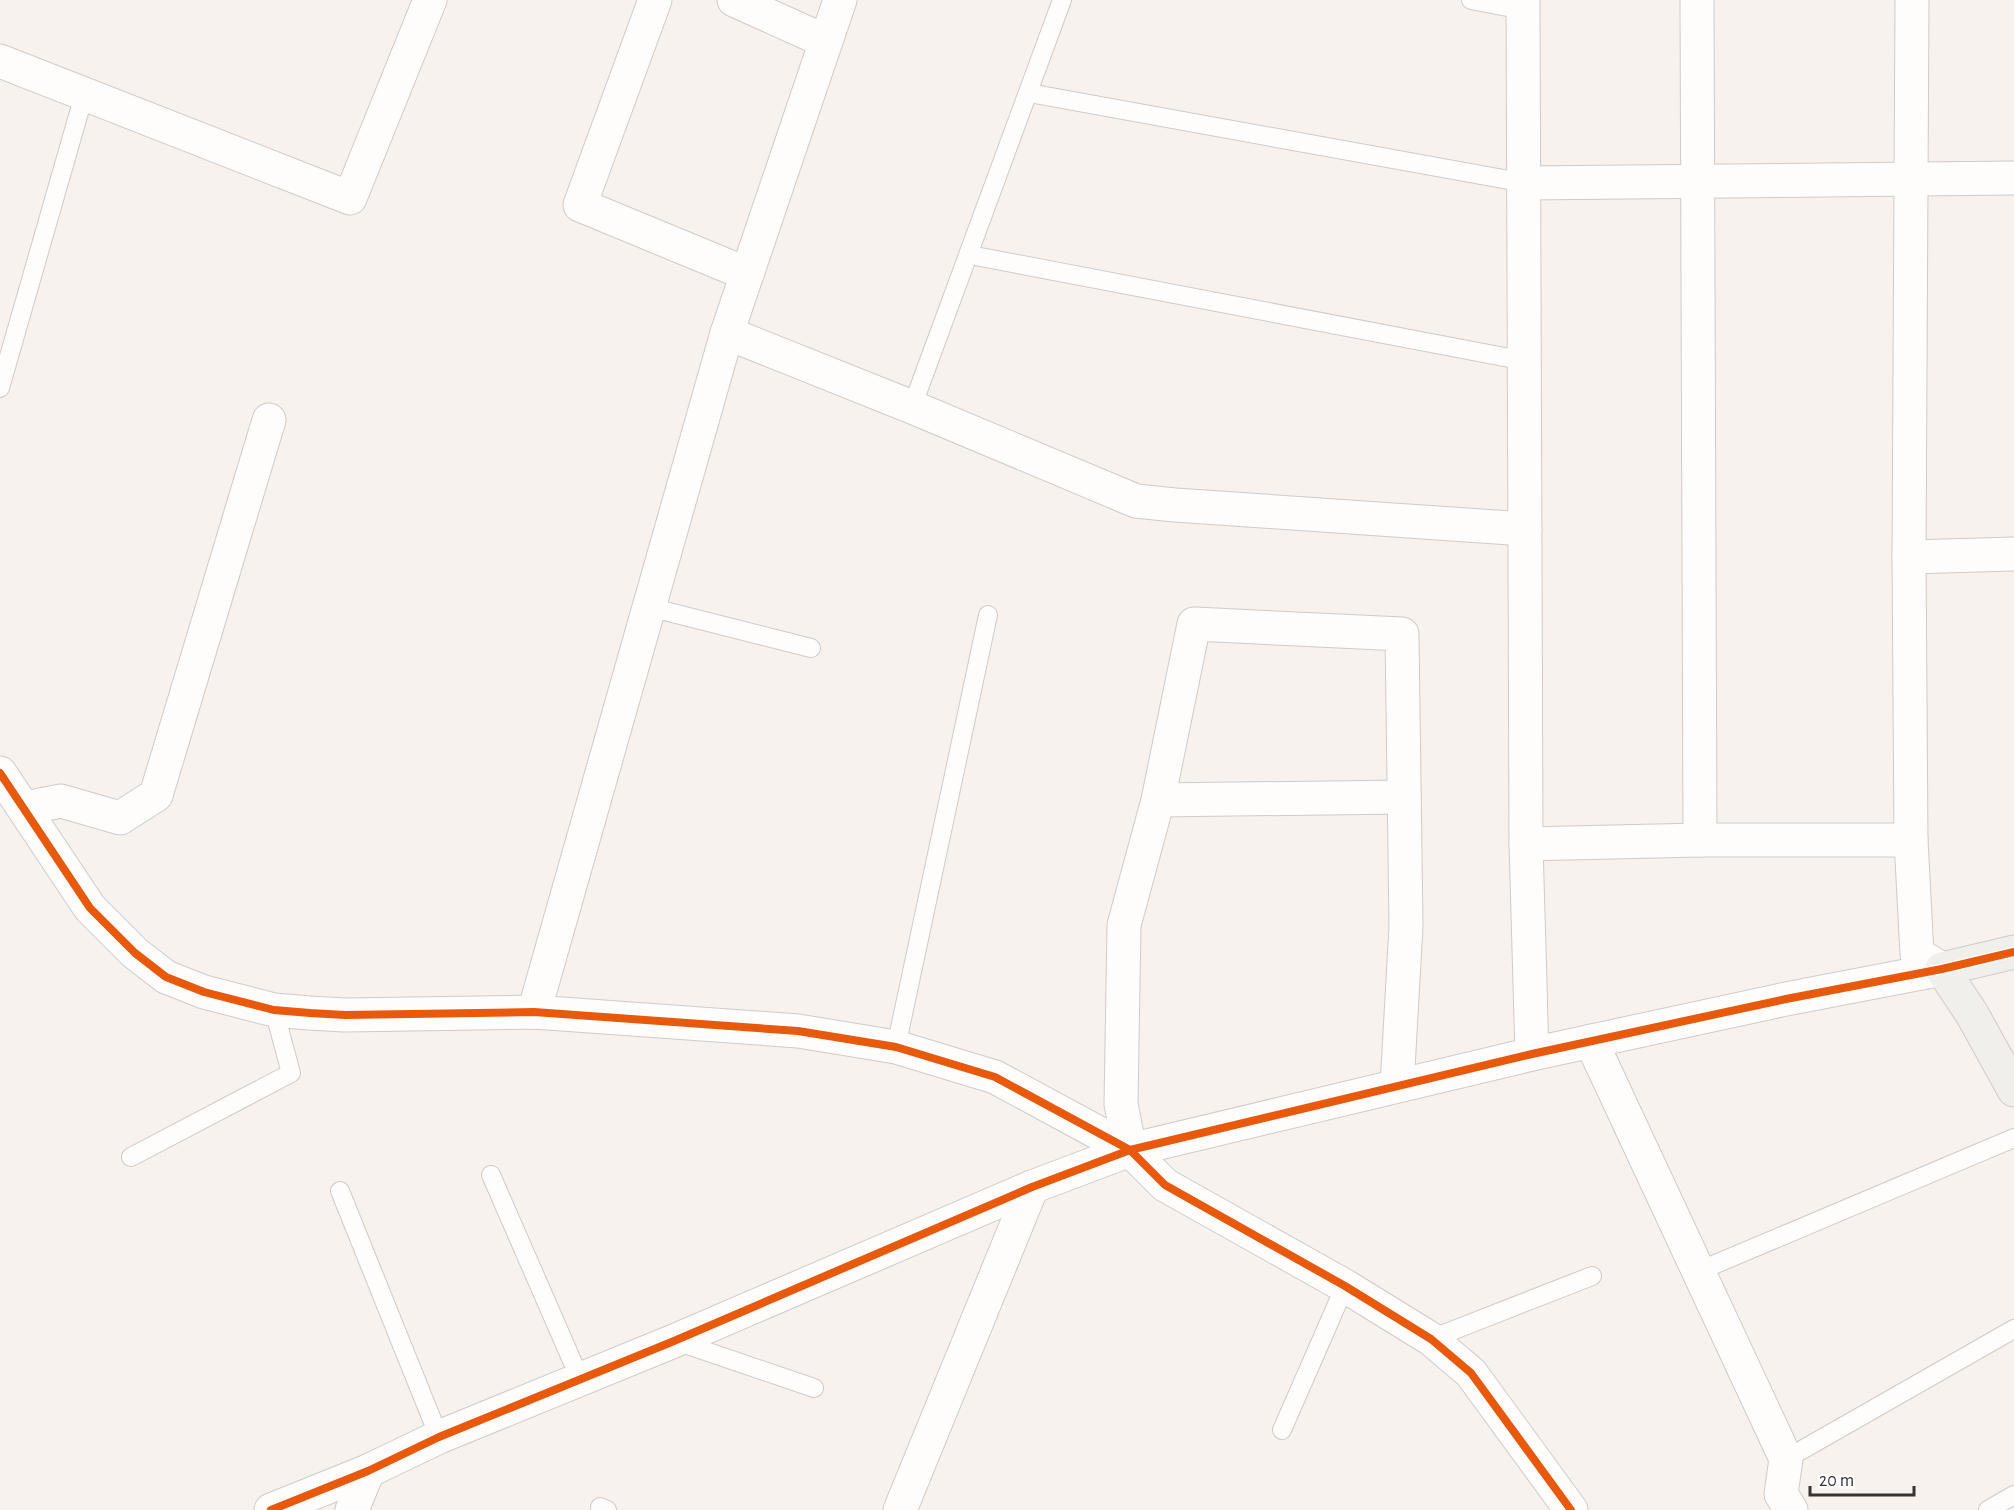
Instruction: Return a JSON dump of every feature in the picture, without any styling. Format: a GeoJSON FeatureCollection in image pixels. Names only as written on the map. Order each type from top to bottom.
{"type":"FeatureCollection","features":[{"type":"Feature","properties":{"kind":"street"},"geometry":{"type":"LineString","coordinates":[[0,61],[350,198],[430,0]]}},
{"type":"Feature","properties":{"kind":"street"},"geometry":{"type":"LineString","coordinates":[[655,0],[580,205],[747,274]]}},
{"type":"Feature","properties":{"kind":"street"},"geometry":{"type":"LineString","coordinates":[[734,0],[825,41]]}},
{"type":"Feature","properties":{"kind":"street"},"geometry":{"type":"LineString","coordinates":[[534,1011],[727,333],[840,0]]}},
{"type":"Feature","properties":{"kind":"street"},"geometry":{"type":"LineString","coordinates":[[1697,0],[1700,840]]}},
{"type":"Feature","properties":{"kind":"street"},"geometry":{"type":"LineString","coordinates":[[1912,0],[1909,557],[1911,840],[1917,954],[1942,969],[1972,1014],[2014,1090]]}},
{"type":"Feature","properties":{"kind":"street"},"geometry":{"type":"LineString","coordinates":[[1523,5],[1526,844],[1532,1054]]}},
{"type":"Feature","properties":{"kind":"street"},"geometry":{"type":"LineString","coordinates":[[1525,183],[2014,178]]}},
{"type":"Feature","properties":{"kind":"street"},"geometry":{"type":"LineString","coordinates":[[727,333],[912,407],[1136,501],[1526,529]]}},
{"type":"Feature","properties":{"kind":"street"},"geometry":{"type":"LineString","coordinates":[[25,808],[61,801],[120,818],[156,795],[269,420]]}},
{"type":"Feature","properties":{"kind":"street"},"geometry":{"type":"LineString","coordinates":[[1909,557],[2014,554]]}},
{"type":"Feature","properties":{"kind":"street"},"geometry":{"type":"LineString","coordinates":[[1130,1150],[1121,1104],[1124,925],[1158,800],[1194,624],[1402,634],[1406,927],[1397,1086]]}},
{"type":"Feature","properties":{"kind":"street"},"geometry":{"type":"LineString","coordinates":[[0,773],[90,908],[135,953],[166,977],[204,992],[274,1010],[345,1015],[534,1011],[798,1031],[896,1047],[995,1077],[1130,1150],[1165,1185],[1345,1286],[1431,1339],[1471,1373],[1571,1510]]}},
{"type":"Feature","properties":{"kind":"street"},"geometry":{"type":"LineString","coordinates":[[1158,800],[1404,797]]}},
{"type":"Feature","properties":{"kind":"street"},"geometry":{"type":"LineString","coordinates":[[1526,844],[1700,840],[1911,840]]}},
{"type":"Feature","properties":{"kind":"street"},"geometry":{"type":"LineString","coordinates":[[271,1510],[368,1471],[439,1437],[674,1341],[1032,1187],[1130,1150],[1532,1054],[2014,952]]}},
{"type":"Feature","properties":{"kind":"street"},"geometry":{"type":"LineString","coordinates":[[1591,1041],[1786,1459],[1781,1494],[1791,1510]]}},
{"type":"Feature","properties":{"kind":"street"},"geometry":{"type":"LineString","coordinates":[[900,1510],[1032,1187]]}},
{"type":"Feature","properties":{"kind":"street"},"geometry":{"type":"LineString","coordinates":[[352,1510],[368,1471]]}},
{"type":"Feature","properties":{"kind":"lane"},"geometry":{"type":"LineString","coordinates":[[912,407],[970,255],[1062,0]]}},
{"type":"Feature","properties":{"kind":"lane"},"geometry":{"type":"LineString","coordinates":[[1471,0],[1523,5]]}},
{"type":"Feature","properties":{"kind":"lane"},"geometry":{"type":"LineString","coordinates":[[1029,93],[1525,183]]}},
{"type":"Feature","properties":{"kind":"lane"},"geometry":{"type":"LineString","coordinates":[[0,388],[84,95]]}},
{"type":"Feature","properties":{"kind":"lane"},"geometry":{"type":"LineString","coordinates":[[970,255],[1525,361]]}},
{"type":"Feature","properties":{"kind":"lane"},"geometry":{"type":"LineString","coordinates":[[649,607],[811,648]]}},
{"type":"Feature","properties":{"kind":"lane"},"geometry":{"type":"LineString","coordinates":[[896,1047],[988,615]]}},
{"type":"Feature","properties":{"kind":"lane"},"geometry":{"type":"LineString","coordinates":[[131,1157],[291,1073],[274,1010]]}},
{"type":"Feature","properties":{"kind":"lane"},"geometry":{"type":"LineString","coordinates":[[1699,1271],[2014,1138]]}},
{"type":"Feature","properties":{"kind":"lane"},"geometry":{"type":"LineString","coordinates":[[491,1175],[580,1379]]}},
{"type":"Feature","properties":{"kind":"lane"},"geometry":{"type":"LineString","coordinates":[[340,1191],[439,1437]]}},
{"type":"Feature","properties":{"kind":"lane"},"geometry":{"type":"LineString","coordinates":[[1431,1339],[1592,1276]]}},
{"type":"Feature","properties":{"kind":"lane"},"geometry":{"type":"LineString","coordinates":[[1282,1430],[1345,1286]]}},
{"type":"Feature","properties":{"kind":"lane"},"geometry":{"type":"LineString","coordinates":[[1786,1459],[2014,1329]]}},
{"type":"Feature","properties":{"kind":"lane"},"geometry":{"type":"LineString","coordinates":[[674,1341],[814,1388]]}},
{"type":"Feature","properties":{"kind":"lane"},"geometry":{"type":"LineString","coordinates":[[1988,1510],[2014,1495]]}},
{"type":"Feature","properties":{"kind":"cycle path"},"geometry":{"type":"LineString","coordinates":[[0,773],[90,908],[135,953],[166,977],[204,992],[274,1010],[310,1013],[345,1015],[534,1012],[798,1031],[896,1047],[995,1077],[1130,1150],[1165,1185],[1345,1286],[1431,1339],[1471,1373],[1571,1510]]}},
{"type":"Feature","properties":{"kind":"cycle path"},"geometry":{"type":"LineString","coordinates":[[271,1510],[368,1471],[439,1437],[674,1341],[1032,1187],[1130,1150],[1532,1054],[2014,952]]}}]}
